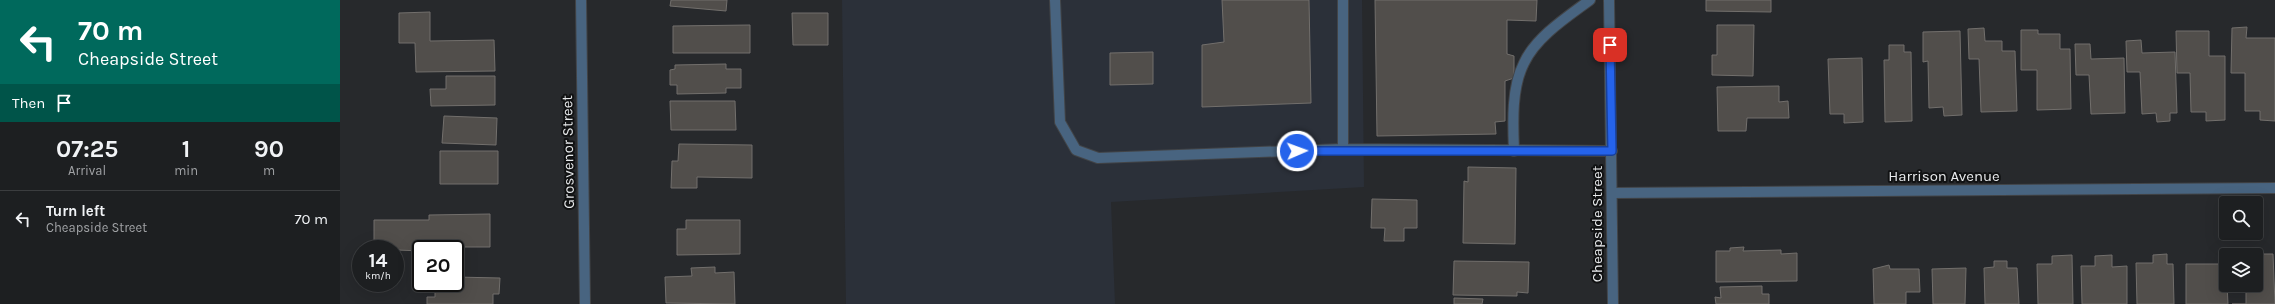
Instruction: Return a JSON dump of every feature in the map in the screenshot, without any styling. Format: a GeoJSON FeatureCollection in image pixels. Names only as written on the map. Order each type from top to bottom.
{"type":"FeatureCollection","features":[{"type":"Feature","properties":{"kind":"street","name":"Grosvenor Street"},"geometry":{"type":"LineString","coordinates":[[581,0],[585,304]]}},
{"type":"Feature","properties":{"kind":"street"},"geometry":{"type":"LineString","coordinates":[[1055,0],[1060,122],[1076,150],[1098,158],[1343,150],[1612,151]]}},
{"type":"Feature","properties":{"kind":"street"},"geometry":{"type":"LineString","coordinates":[[1343,0],[1343,150]]}},
{"type":"Feature","properties":{"kind":"street"},"geometry":{"type":"LineString","coordinates":[[1514,151],[1514,103],[1523,64],[1535,46],[1571,14],[1590,0]]}},
{"type":"Feature","properties":{"kind":"street","name":"Cheapside Street"},"geometry":{"type":"LineString","coordinates":[[1609,0],[1613,304]]}},
{"type":"Feature","properties":{"kind":"street","name":"Harrison Avenue"},"geometry":{"type":"LineString","coordinates":[[1612,193],[2275,188]]}},
{"type":"Feature","properties":{"kind":"shaded area"},"geometry":{"type":"Polygon","coordinates":[[[842,0],[1362,0],[1364,187],[1111,202],[1115,304],[846,304],[842,0]]]}},
{"type":"Feature","properties":{"kind":"building"},"geometry":{"type":"Polygon","coordinates":[[[671,0],[727,0],[726,11],[670,6],[671,0]]]}},
{"type":"Feature","properties":{"kind":"building"},"geometry":{"type":"Polygon","coordinates":[[[1222,0],[1309,0],[1311,103],[1202,107],[1202,45],[1224,42],[1222,0]]]}},
{"type":"Feature","properties":{"kind":"building"},"geometry":{"type":"Polygon","coordinates":[[[1375,0],[1537,0],[1536,21],[1507,20],[1507,54],[1514,56],[1514,78],[1505,81],[1505,121],[1495,122],[1496,134],[1377,136],[1375,0]]]}},
{"type":"Feature","properties":{"kind":"building"},"geometry":{"type":"Polygon","coordinates":[[[1706,0],[1771,0],[1771,12],[1706,11],[1706,0]]]}},
{"type":"Feature","properties":{"kind":"building"},"geometry":{"type":"Polygon","coordinates":[[[430,12],[430,41],[494,40],[495,71],[416,72],[415,43],[399,43],[399,13],[430,12]]]}},
{"type":"Feature","properties":{"kind":"building"},"geometry":{"type":"Polygon","coordinates":[[[792,13],[828,13],[828,45],[793,45],[792,13]]]}},
{"type":"Feature","properties":{"kind":"building"},"geometry":{"type":"Polygon","coordinates":[[[750,25],[750,53],[673,53],[673,26],[750,25]]]}},
{"type":"Feature","properties":{"kind":"building"},"geometry":{"type":"Polygon","coordinates":[[[1717,25],[1754,25],[1753,76],[1712,75],[1712,55],[1717,55],[1717,25]]]}},
{"type":"Feature","properties":{"kind":"building"},"geometry":{"type":"Polygon","coordinates":[[[2247,27],[2246,38],[2275,38],[2275,121],[2260,120],[2260,111],[2245,111],[2245,73],[2231,73],[2232,28],[2247,27]]]}},
{"type":"Feature","properties":{"kind":"building"},"geometry":{"type":"Polygon","coordinates":[[[1984,28],[1985,41],[2002,41],[2002,51],[2015,51],[2017,111],[1981,112],[1979,59],[1969,59],[1968,29],[1984,28]]]}},
{"type":"Feature","properties":{"kind":"building"},"geometry":{"type":"Polygon","coordinates":[[[2021,30],[2038,30],[2038,34],[2060,34],[2060,49],[2070,49],[2071,109],[2037,110],[2037,70],[2021,70],[2021,30]]]}},
{"type":"Feature","properties":{"kind":"building"},"geometry":{"type":"Polygon","coordinates":[[[1960,31],[1962,115],[1944,116],[1943,107],[1929,108],[1928,61],[1923,62],[1923,32],[1960,31]]]}},
{"type":"Feature","properties":{"kind":"building"},"geometry":{"type":"Polygon","coordinates":[[[2176,31],[2209,31],[2209,56],[2225,56],[2225,120],[2206,121],[2206,112],[2191,112],[2190,73],[2177,73],[2176,31]]]}},
{"type":"Feature","properties":{"kind":"building"},"geometry":{"type":"Polygon","coordinates":[[[2141,40],[2142,53],[2175,52],[2177,113],[2170,113],[2170,121],[2157,122],[2156,113],[2142,114],[2140,72],[2127,72],[2126,41],[2141,40]]]}},
{"type":"Feature","properties":{"kind":"building"},"geometry":{"type":"Polygon","coordinates":[[[2075,44],[2090,44],[2091,59],[2124,58],[2125,113],[2091,114],[2089,75],[2076,75],[2075,44]]]}},
{"type":"Feature","properties":{"kind":"building"},"geometry":{"type":"Polygon","coordinates":[[[1889,45],[1904,45],[1904,52],[1911,52],[1912,121],[1885,122],[1884,60],[1889,60],[1889,45]]]}},
{"type":"Feature","properties":{"kind":"building"},"geometry":{"type":"Polygon","coordinates":[[[1153,52],[1153,84],[1110,85],[1110,53],[1153,52]]]}},
{"type":"Feature","properties":{"kind":"building"},"geometry":{"type":"Polygon","coordinates":[[[1862,58],[1863,122],[1844,123],[1844,114],[1830,114],[1828,59],[1862,58]]]}},
{"type":"Feature","properties":{"kind":"building"},"geometry":{"type":"Polygon","coordinates":[[[726,64],[726,69],[741,69],[741,88],[726,88],[726,93],[677,94],[677,85],[670,85],[670,70],[675,69],[675,65],[726,64]]]}},
{"type":"Feature","properties":{"kind":"building"},"geometry":{"type":"Polygon","coordinates":[[[446,76],[495,76],[495,105],[431,106],[430,89],[446,89],[446,76]]]}},
{"type":"Feature","properties":{"kind":"building"},"geometry":{"type":"Polygon","coordinates":[[[1779,86],[1779,102],[1788,101],[1789,118],[1747,118],[1746,131],[1718,131],[1717,87],[1779,86]]]}},
{"type":"Feature","properties":{"kind":"building"},"geometry":{"type":"Polygon","coordinates":[[[670,101],[735,101],[736,130],[671,130],[670,101]]]}},
{"type":"Feature","properties":{"kind":"building"},"geometry":{"type":"Polygon","coordinates":[[[444,116],[497,118],[496,145],[442,143],[444,116]]]}},
{"type":"Feature","properties":{"kind":"building"},"geometry":{"type":"Polygon","coordinates":[[[679,144],[752,145],[752,178],[697,177],[697,188],[671,188],[672,161],[678,161],[679,144]]]}},
{"type":"Feature","properties":{"kind":"building"},"geometry":{"type":"Polygon","coordinates":[[[440,151],[498,151],[498,184],[440,184],[440,151]]]}},
{"type":"Feature","properties":{"kind":"building"},"geometry":{"type":"Polygon","coordinates":[[[1468,167],[1516,168],[1515,244],[1463,243],[1464,181],[1468,182],[1468,167]]]}},
{"type":"Feature","properties":{"kind":"building"},"geometry":{"type":"Polygon","coordinates":[[[1372,199],[1417,200],[1417,228],[1404,228],[1404,241],[1384,241],[1385,228],[1371,228],[1372,199]]]}},
{"type":"Feature","properties":{"kind":"building"},"geometry":{"type":"Polygon","coordinates":[[[490,214],[490,247],[464,247],[464,240],[412,240],[412,251],[404,250],[404,240],[374,240],[374,220],[429,220],[429,215],[490,214]]]}},
{"type":"Feature","properties":{"kind":"building"},"geometry":{"type":"Polygon","coordinates":[[[686,220],[740,220],[740,254],[677,255],[677,229],[686,229],[686,220]]]}},
{"type":"Feature","properties":{"kind":"building"},"geometry":{"type":"Polygon","coordinates":[[[1744,247],[1743,251],[1781,250],[1781,254],[1797,253],[1797,281],[1716,282],[1716,251],[1730,251],[1730,248],[1744,247]]]}},
{"type":"Feature","properties":{"kind":"building"},"geometry":{"type":"Polygon","coordinates":[[[2167,254],[2167,264],[2173,264],[2174,304],[2137,304],[2136,263],[2153,263],[2153,255],[2167,254]]]}},
{"type":"Feature","properties":{"kind":"building"},"geometry":{"type":"Polygon","coordinates":[[[2263,254],[2273,254],[2275,304],[2246,304],[2246,292],[2263,292],[2263,254]]]}},
{"type":"Feature","properties":{"kind":"building"},"geometry":{"type":"Polygon","coordinates":[[[2072,255],[2073,304],[2038,304],[2037,264],[2052,264],[2052,256],[2072,255]]]}},
{"type":"Feature","properties":{"kind":"building"},"geometry":{"type":"Polygon","coordinates":[[[2112,255],[2112,267],[2127,266],[2127,304],[2082,304],[2081,266],[2095,266],[2095,256],[2112,255]]]}},
{"type":"Feature","properties":{"kind":"building"},"geometry":{"type":"Polygon","coordinates":[[[1454,261],[1529,262],[1528,293],[1517,292],[1517,296],[1453,295],[1454,261]]]}},
{"type":"Feature","properties":{"kind":"building"},"geometry":{"type":"Polygon","coordinates":[[[1994,261],[2007,261],[2007,268],[2017,268],[2019,304],[1985,304],[1984,268],[1994,267],[1994,261]]]}},
{"type":"Feature","properties":{"kind":"building"},"geometry":{"type":"Polygon","coordinates":[[[2186,264],[2219,264],[2219,292],[2227,292],[2228,304],[2186,304],[2186,264]]]}},
{"type":"Feature","properties":{"kind":"building"},"geometry":{"type":"Polygon","coordinates":[[[1889,265],[1890,269],[1919,269],[1920,292],[1906,292],[1906,304],[1874,304],[1873,269],[1889,265]]]}},
{"type":"Feature","properties":{"kind":"building"},"geometry":{"type":"Polygon","coordinates":[[[715,267],[715,273],[734,272],[735,304],[666,303],[665,277],[692,276],[691,268],[715,267]]]}},
{"type":"Feature","properties":{"kind":"building"},"geometry":{"type":"Polygon","coordinates":[[[1966,268],[1965,304],[1933,304],[1932,269],[1966,268]]]}},
{"type":"Feature","properties":{"kind":"building"},"geometry":{"type":"Polygon","coordinates":[[[464,277],[500,278],[499,294],[493,294],[493,304],[427,304],[427,297],[435,297],[435,292],[464,292],[464,277]]]}},
{"type":"Feature","properties":{"kind":"building"},"geometry":{"type":"Polygon","coordinates":[[[1762,286],[1762,294],[1769,294],[1769,304],[1716,304],[1715,297],[1721,298],[1720,287],[1762,286]]]}},
{"type":"Feature","properties":{"kind":"building"},"geometry":{"type":"Polygon","coordinates":[[[1454,298],[1483,299],[1482,304],[1454,304],[1454,298]]]}},
{"type":"Feature","properties":{"kind":"route"},"geometry":{"type":"LineString","coordinates":[[1297,151],[1612,151],[1610,45]]}}]}
